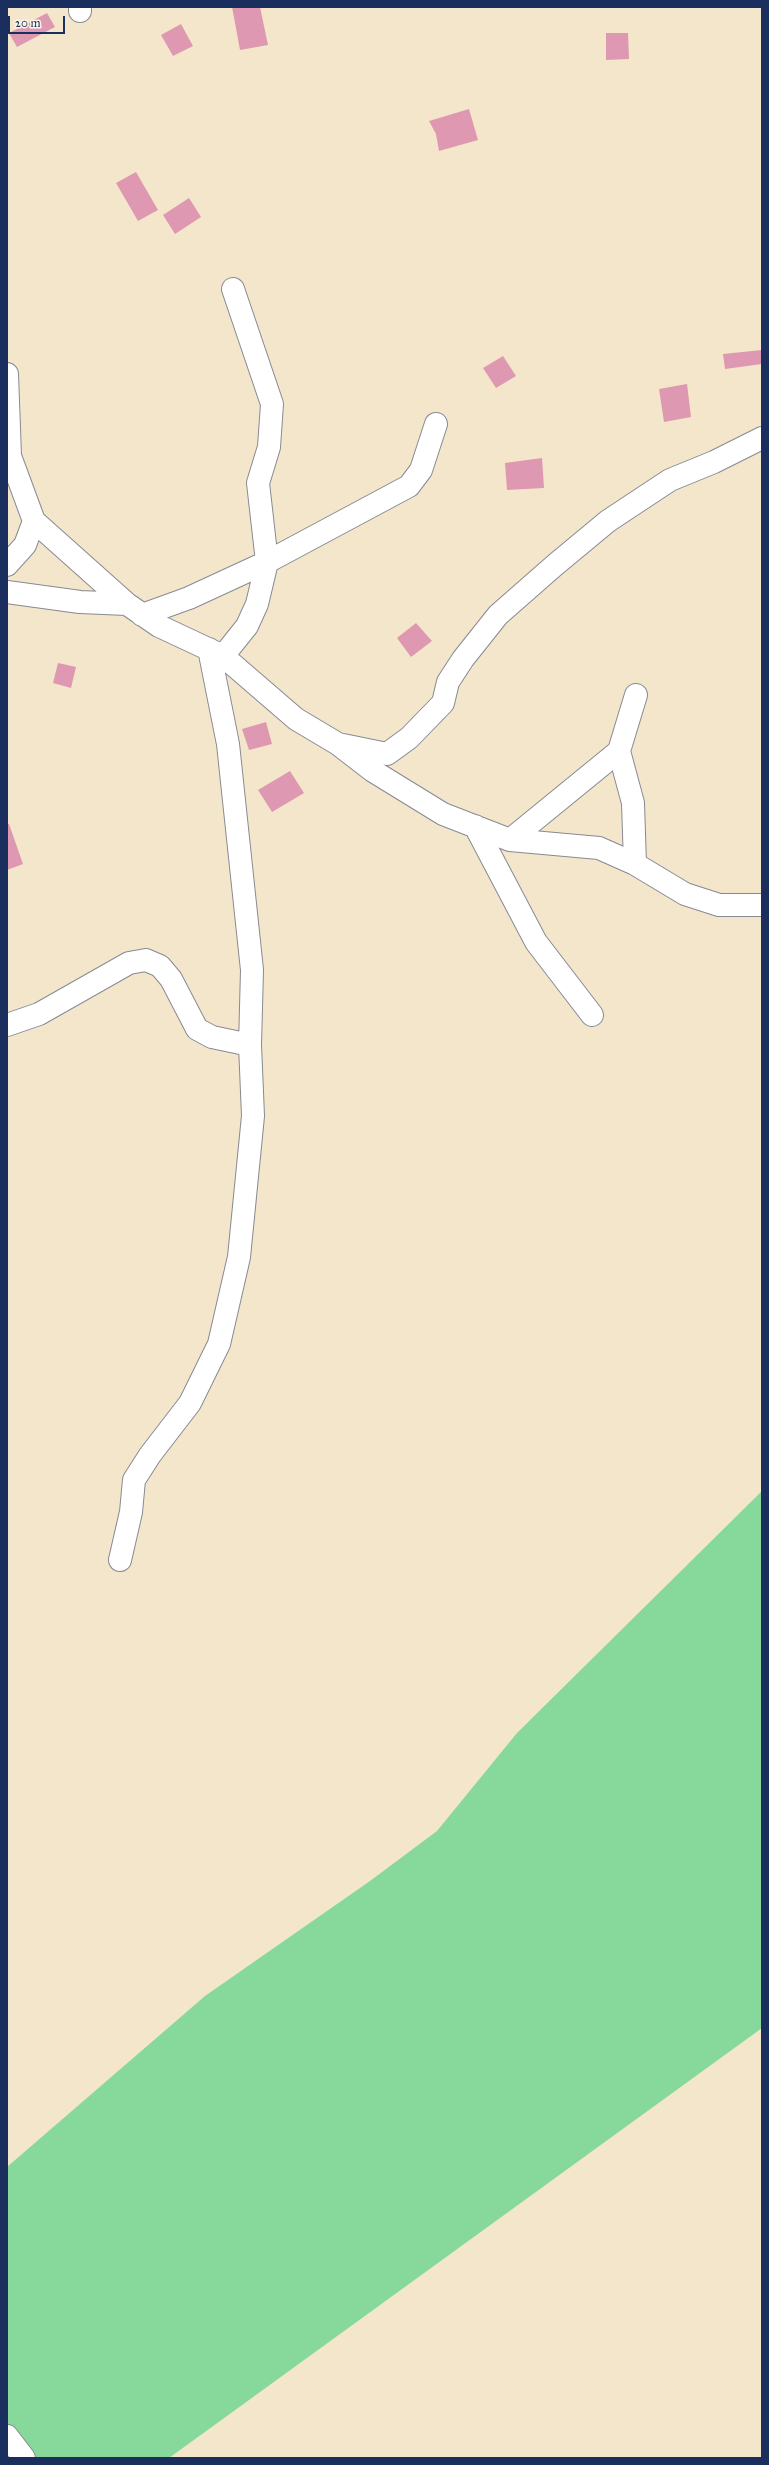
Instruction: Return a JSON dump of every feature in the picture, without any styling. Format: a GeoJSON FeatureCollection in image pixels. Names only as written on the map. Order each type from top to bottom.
{"type":"FeatureCollection","features":[{"type":"Feature","properties":{"kind":"street"},"geometry":{"type":"LineString","coordinates":[[216,652],[246,626],[257,604],[267,562],[258,483],[269,447],[272,404],[234,289]]}},
{"type":"Feature","properties":{"kind":"street"},"geometry":{"type":"LineString","coordinates":[[7,374],[10,456],[34,521],[134,609],[160,626],[216,652],[296,719],[338,744],[392,782],[443,814],[510,840],[599,848],[635,864],[684,894],[719,905],[762,905]]}},
{"type":"Feature","properties":{"kind":"street"},"geometry":{"type":"LineString","coordinates":[[7,592],[134,609],[189,598],[267,562],[408,486],[421,470],[436,424]]}},
{"type":"Feature","properties":{"kind":"street"},"geometry":{"type":"LineString","coordinates":[[338,744],[387,754],[409,738],[443,702],[448,682],[463,659],[498,615],[555,565],[608,521],[670,480],[714,462],[762,438]]}},
{"type":"Feature","properties":{"kind":"street"},"geometry":{"type":"LineString","coordinates":[[7,565],[25,545],[34,521]]}},
{"type":"Feature","properties":{"kind":"street"},"geometry":{"type":"LineString","coordinates":[[120,1560],[131,1512],[134,1480],[150,1455],[190,1403],[219,1344],[239,1257],[253,1116],[250,1045],[250,955],[228,744],[216,652]]}},
{"type":"Feature","properties":{"kind":"street"},"geometry":{"type":"LineString","coordinates":[[635,864],[633,803],[619,751],[636,695]]}},
{"type":"Feature","properties":{"kind":"street"},"geometry":{"type":"LineString","coordinates":[[510,840],[619,751]]}},
{"type":"Feature","properties":{"kind":"street"},"geometry":{"type":"LineString","coordinates":[[387,754],[392,782]]}},
{"type":"Feature","properties":{"kind":"street"},"geometry":{"type":"LineString","coordinates":[[475,826],[536,942],[592,1015]]}},
{"type":"Feature","properties":{"kind":"street"},"geometry":{"type":"LineString","coordinates":[[7,1025],[39,1014],[129,963],[146,960],[160,966],[172,979],[197,1029],[212,1037],[250,1045]]}},
{"type":"Feature","properties":{"kind":"street"},"geometry":{"type":"LineString","coordinates":[[7,2436],[24,2458]]}},
{"type":"Feature","properties":{"kind":"green space"},"geometry":{"type":"Polygon","coordinates":[[[762,1491],[762,2028],[169,2458],[7,2458],[7,2167],[205,1996],[370,1881],[437,1831],[517,1733],[762,1491]]]}},
{"type":"Feature","properties":{"kind":"building"},"geometry":{"type":"Polygon","coordinates":[[[232,7],[260,7],[268,45],[240,50],[232,7]]]}},
{"type":"Feature","properties":{"kind":"building"},"geometry":{"type":"Polygon","coordinates":[[[47,13],[55,27],[17,47],[9,33],[47,13]]]}},
{"type":"Feature","properties":{"kind":"building"},"geometry":{"type":"Polygon","coordinates":[[[181,24],[193,46],[173,56],[161,35],[181,24]]]}},
{"type":"Feature","properties":{"kind":"building"},"geometry":{"type":"Polygon","coordinates":[[[606,33],[628,33],[629,59],[606,60],[606,33]]]}},
{"type":"Feature","properties":{"kind":"building"},"geometry":{"type":"Polygon","coordinates":[[[469,109],[478,140],[439,151],[436,134],[429,121],[469,109]]]}},
{"type":"Feature","properties":{"kind":"building"},"geometry":{"type":"Polygon","coordinates":[[[136,172],[158,210],[138,221],[116,183],[136,172]]]}},
{"type":"Feature","properties":{"kind":"building"},"geometry":{"type":"Polygon","coordinates":[[[189,198],[201,217],[175,234],[163,215],[189,198]]]}},
{"type":"Feature","properties":{"kind":"building"},"geometry":{"type":"Polygon","coordinates":[[[762,350],[762,364],[725,369],[723,354],[762,350]]]}},
{"type":"Feature","properties":{"kind":"building"},"geometry":{"type":"Polygon","coordinates":[[[503,356],[516,376],[496,388],[483,368],[503,356]]]}},
{"type":"Feature","properties":{"kind":"building"},"geometry":{"type":"Polygon","coordinates":[[[687,384],[691,417],[664,422],[659,389],[687,384]]]}},
{"type":"Feature","properties":{"kind":"building"},"geometry":{"type":"Polygon","coordinates":[[[542,458],[544,488],[507,490],[505,463],[542,458]]]}},
{"type":"Feature","properties":{"kind":"building"},"geometry":{"type":"Polygon","coordinates":[[[416,623],[432,641],[411,657],[397,638],[416,623]]]}},
{"type":"Feature","properties":{"kind":"building"},"geometry":{"type":"Polygon","coordinates":[[[58,663],[76,667],[71,688],[53,683],[58,663]]]}},
{"type":"Feature","properties":{"kind":"building"},"geometry":{"type":"Polygon","coordinates":[[[266,722],[272,744],[249,750],[242,729],[266,722]]]}},
{"type":"Feature","properties":{"kind":"building"},"geometry":{"type":"Polygon","coordinates":[[[290,771],[304,793],[272,812],[258,790],[290,771]]]}},
{"type":"Feature","properties":{"kind":"building"},"geometry":{"type":"Polygon","coordinates":[[[7,824],[9,824],[23,864],[7,870],[7,824]]]}}]}
